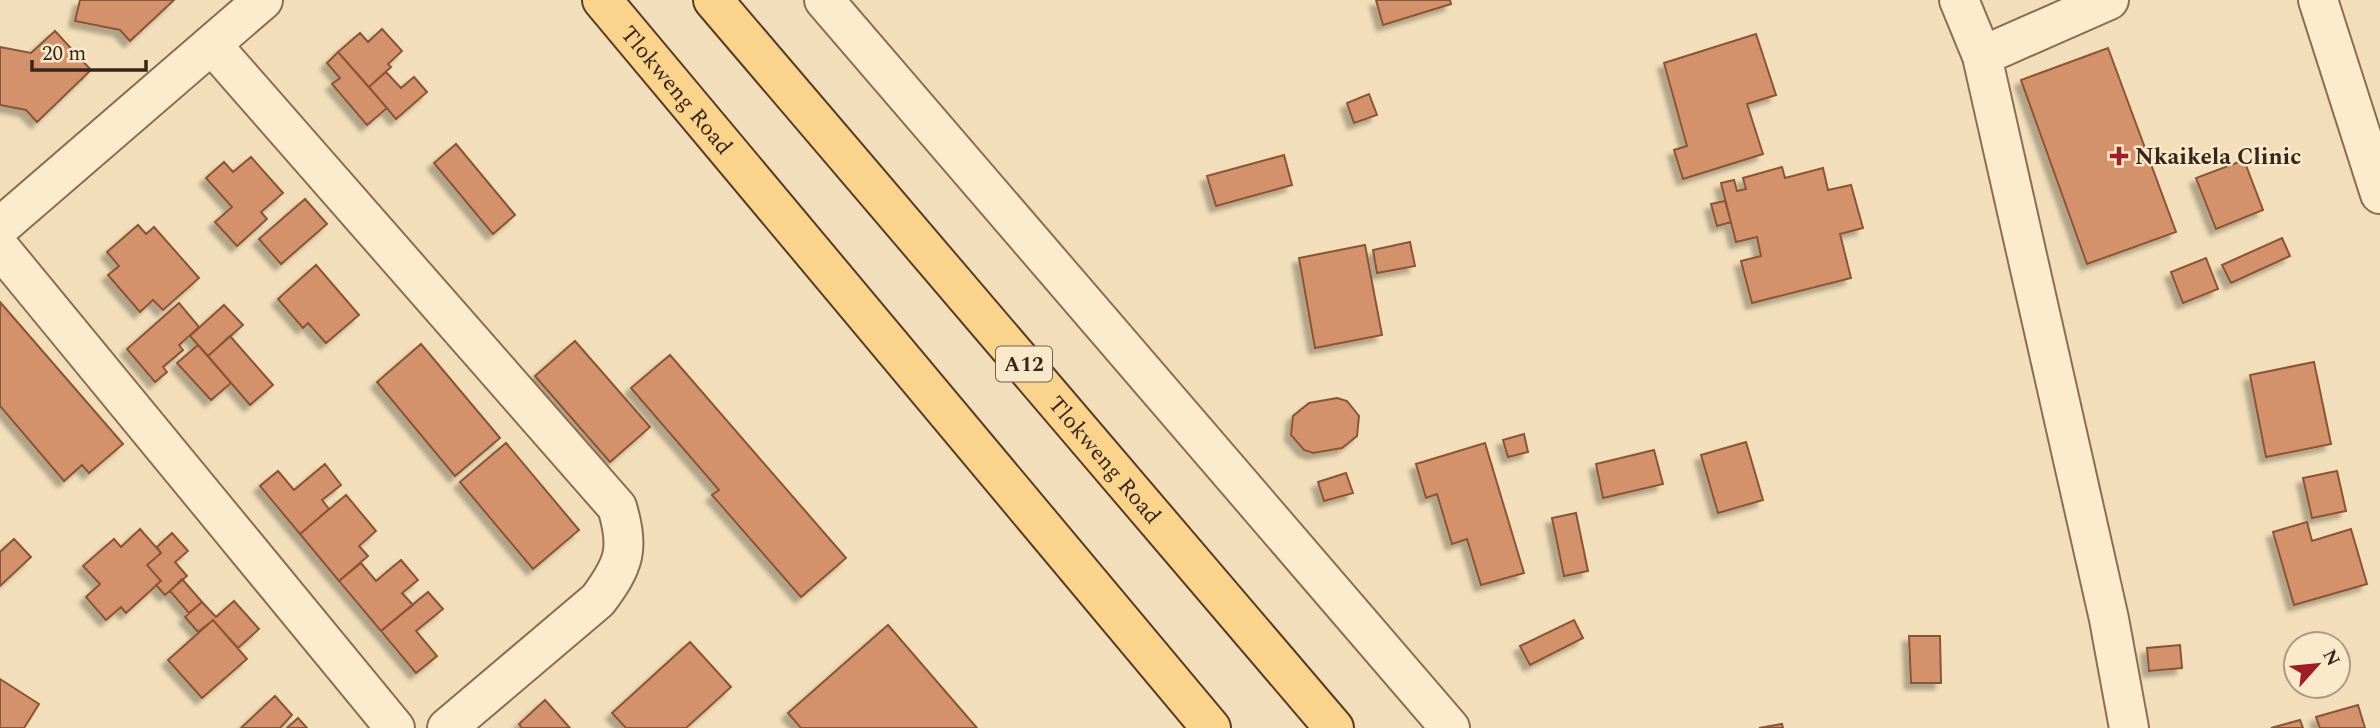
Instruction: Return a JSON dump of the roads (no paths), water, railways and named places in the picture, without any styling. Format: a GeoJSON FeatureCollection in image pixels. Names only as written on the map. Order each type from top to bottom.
{"type":"FeatureCollection","features":[{"type":"Feature","properties":{"kind":"main road","name":"Tlokweng Road"},"geometry":{"type":"LineString","coordinates":[[602,0],[1211,728]]}},
{"type":"Feature","properties":{"kind":"main road","name":"Tlokweng Road"},"geometry":{"type":"LineString","coordinates":[[713,0],[1334,728]]}},
{"type":"Feature","properties":{"kind":"street"},"geometry":{"type":"LineString","coordinates":[[0,228],[263,0]]}},
{"type":"Feature","properties":{"kind":"street"},"geometry":{"type":"LineString","coordinates":[[824,0],[1450,728]]}},
{"type":"Feature","properties":{"kind":"street"},"geometry":{"type":"LineString","coordinates":[[1959,0],[1982,56],[2109,619],[2129,728]]}},
{"type":"Feature","properties":{"kind":"street"},"geometry":{"type":"LineString","coordinates":[[1982,56],[2109,0]]}},
{"type":"Feature","properties":{"kind":"street"},"geometry":{"type":"LineString","coordinates":[[2318,0],[2380,194]]}},
{"type":"Feature","properties":{"kind":"street"},"geometry":{"type":"LineString","coordinates":[[212,45],[617,507],[624,530],[625,552],[615,578],[598,600],[447,728]]}},
{"type":"Feature","properties":{"kind":"street"},"geometry":{"type":"LineString","coordinates":[[0,248],[395,728]]}},
{"type":"Feature","properties":{"kind":"place","name":"Nkaikela Clinic"},"geometry":{"type":"Point","coordinates":[2119,156]}}]}
